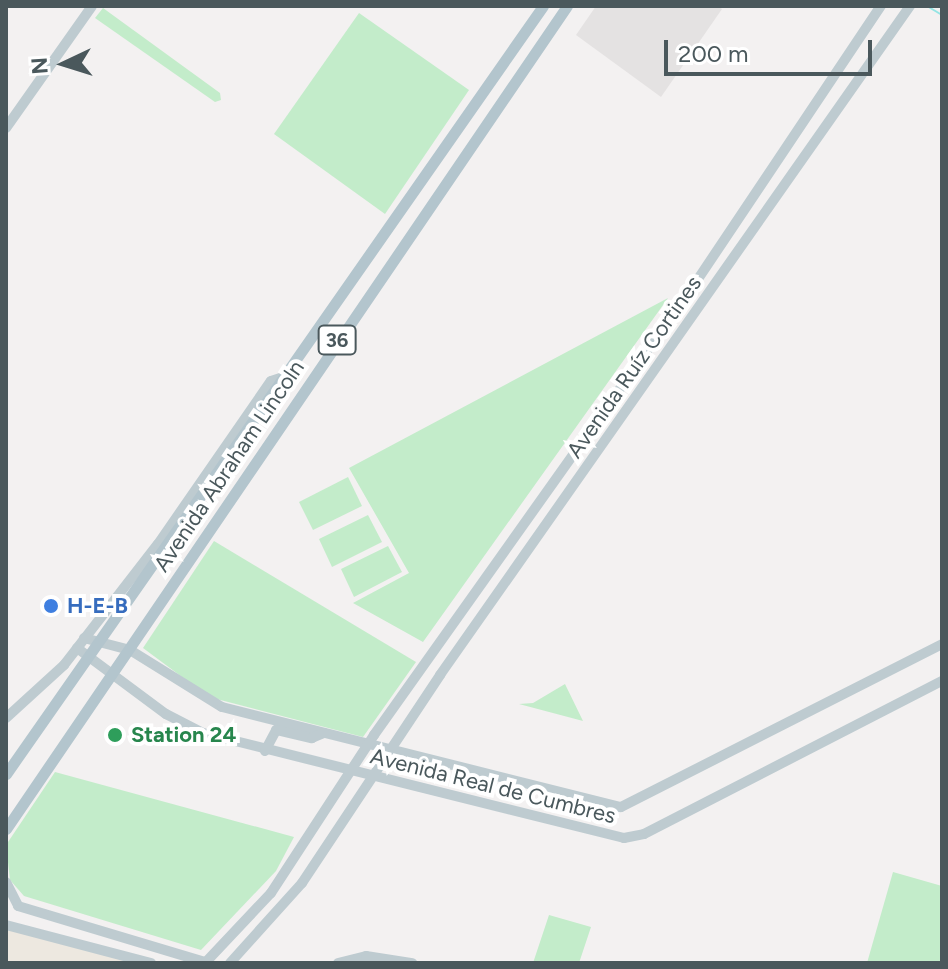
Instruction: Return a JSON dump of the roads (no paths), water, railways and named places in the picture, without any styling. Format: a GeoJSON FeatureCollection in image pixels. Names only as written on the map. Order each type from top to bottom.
{"type":"FeatureCollection","features":[{"type":"Feature","properties":{"kind":"main road","name":"36"},"geometry":{"type":"LineString","coordinates":[[6,774],[235,453],[543,6]]}},
{"type":"Feature","properties":{"kind":"main road","name":"Avenida Abraham Lincoln"},"geometry":{"type":"LineString","coordinates":[[6,829],[567,6]]}},
{"type":"Feature","properties":{"kind":"main road"},"geometry":{"type":"LineString","coordinates":[[215,464],[235,453]]}},
{"type":"Feature","properties":{"kind":"main road"},"geometry":{"type":"LineString","coordinates":[[158,544],[179,533]]}},
{"type":"Feature","properties":{"kind":"street"},"geometry":{"type":"LineString","coordinates":[[6,128],[92,6]]}},
{"type":"Feature","properties":{"kind":"street","name":"Avenida Ruíz Cortines"},"geometry":{"type":"LineString","coordinates":[[206,963],[271,893],[369,744],[698,279],[881,6]]}},
{"type":"Feature","properties":{"kind":"street","name":"Avenida Ruíz Cortines"},"geometry":{"type":"LineString","coordinates":[[230,963],[288,902],[390,749],[910,6]]}},
{"type":"Feature","properties":{"kind":"street"},"geometry":{"type":"LineString","coordinates":[[6,718],[33,697],[77,648],[158,544],[271,381],[290,374]]}},
{"type":"Feature","properties":{"kind":"street","name":"Avenida Real de Cumbres"},"geometry":{"type":"LineString","coordinates":[[84,638],[130,650],[206,699],[269,720],[621,807],[942,644]]}},
{"type":"Feature","properties":{"kind":"street","name":"Avenida Real de Cumbres"},"geometry":{"type":"LineString","coordinates":[[77,648],[115,672],[166,714],[222,739],[624,838],[644,834],[942,681]]}},
{"type":"Feature","properties":{"kind":"street"},"geometry":{"type":"LineString","coordinates":[[222,739],[259,742],[269,720]]}},
{"type":"Feature","properties":{"kind":"street"},"geometry":{"type":"LineString","coordinates":[[265,751],[276,730],[312,738],[324,733]]}},
{"type":"Feature","properties":{"kind":"street"},"geometry":{"type":"LineString","coordinates":[[310,834],[326,847]]}},
{"type":"Feature","properties":{"kind":"street"},"geometry":{"type":"LineString","coordinates":[[6,882],[18,906],[206,963]]}},
{"type":"Feature","properties":{"kind":"street"},"geometry":{"type":"LineString","coordinates":[[18,906],[10,924],[151,963]]}},
{"type":"Feature","properties":{"kind":"street"},"geometry":{"type":"LineString","coordinates":[[93,945],[98,930]]}},
{"type":"Feature","properties":{"kind":"street"},"geometry":{"type":"LineString","coordinates":[[338,963],[380,956],[412,963]]}},
{"type":"Feature","properties":{"kind":"waterway"},"geometry":{"type":"LineString","coordinates":[[927,6],[942,15]]}},
{"type":"Feature","properties":{"kind":"place","name":"H-E-B"},"geometry":{"type":"Point","coordinates":[51,606]}},
{"type":"Feature","properties":{"kind":"place","name":"Station 24"},"geometry":{"type":"Point","coordinates":[115,735]}}]}
